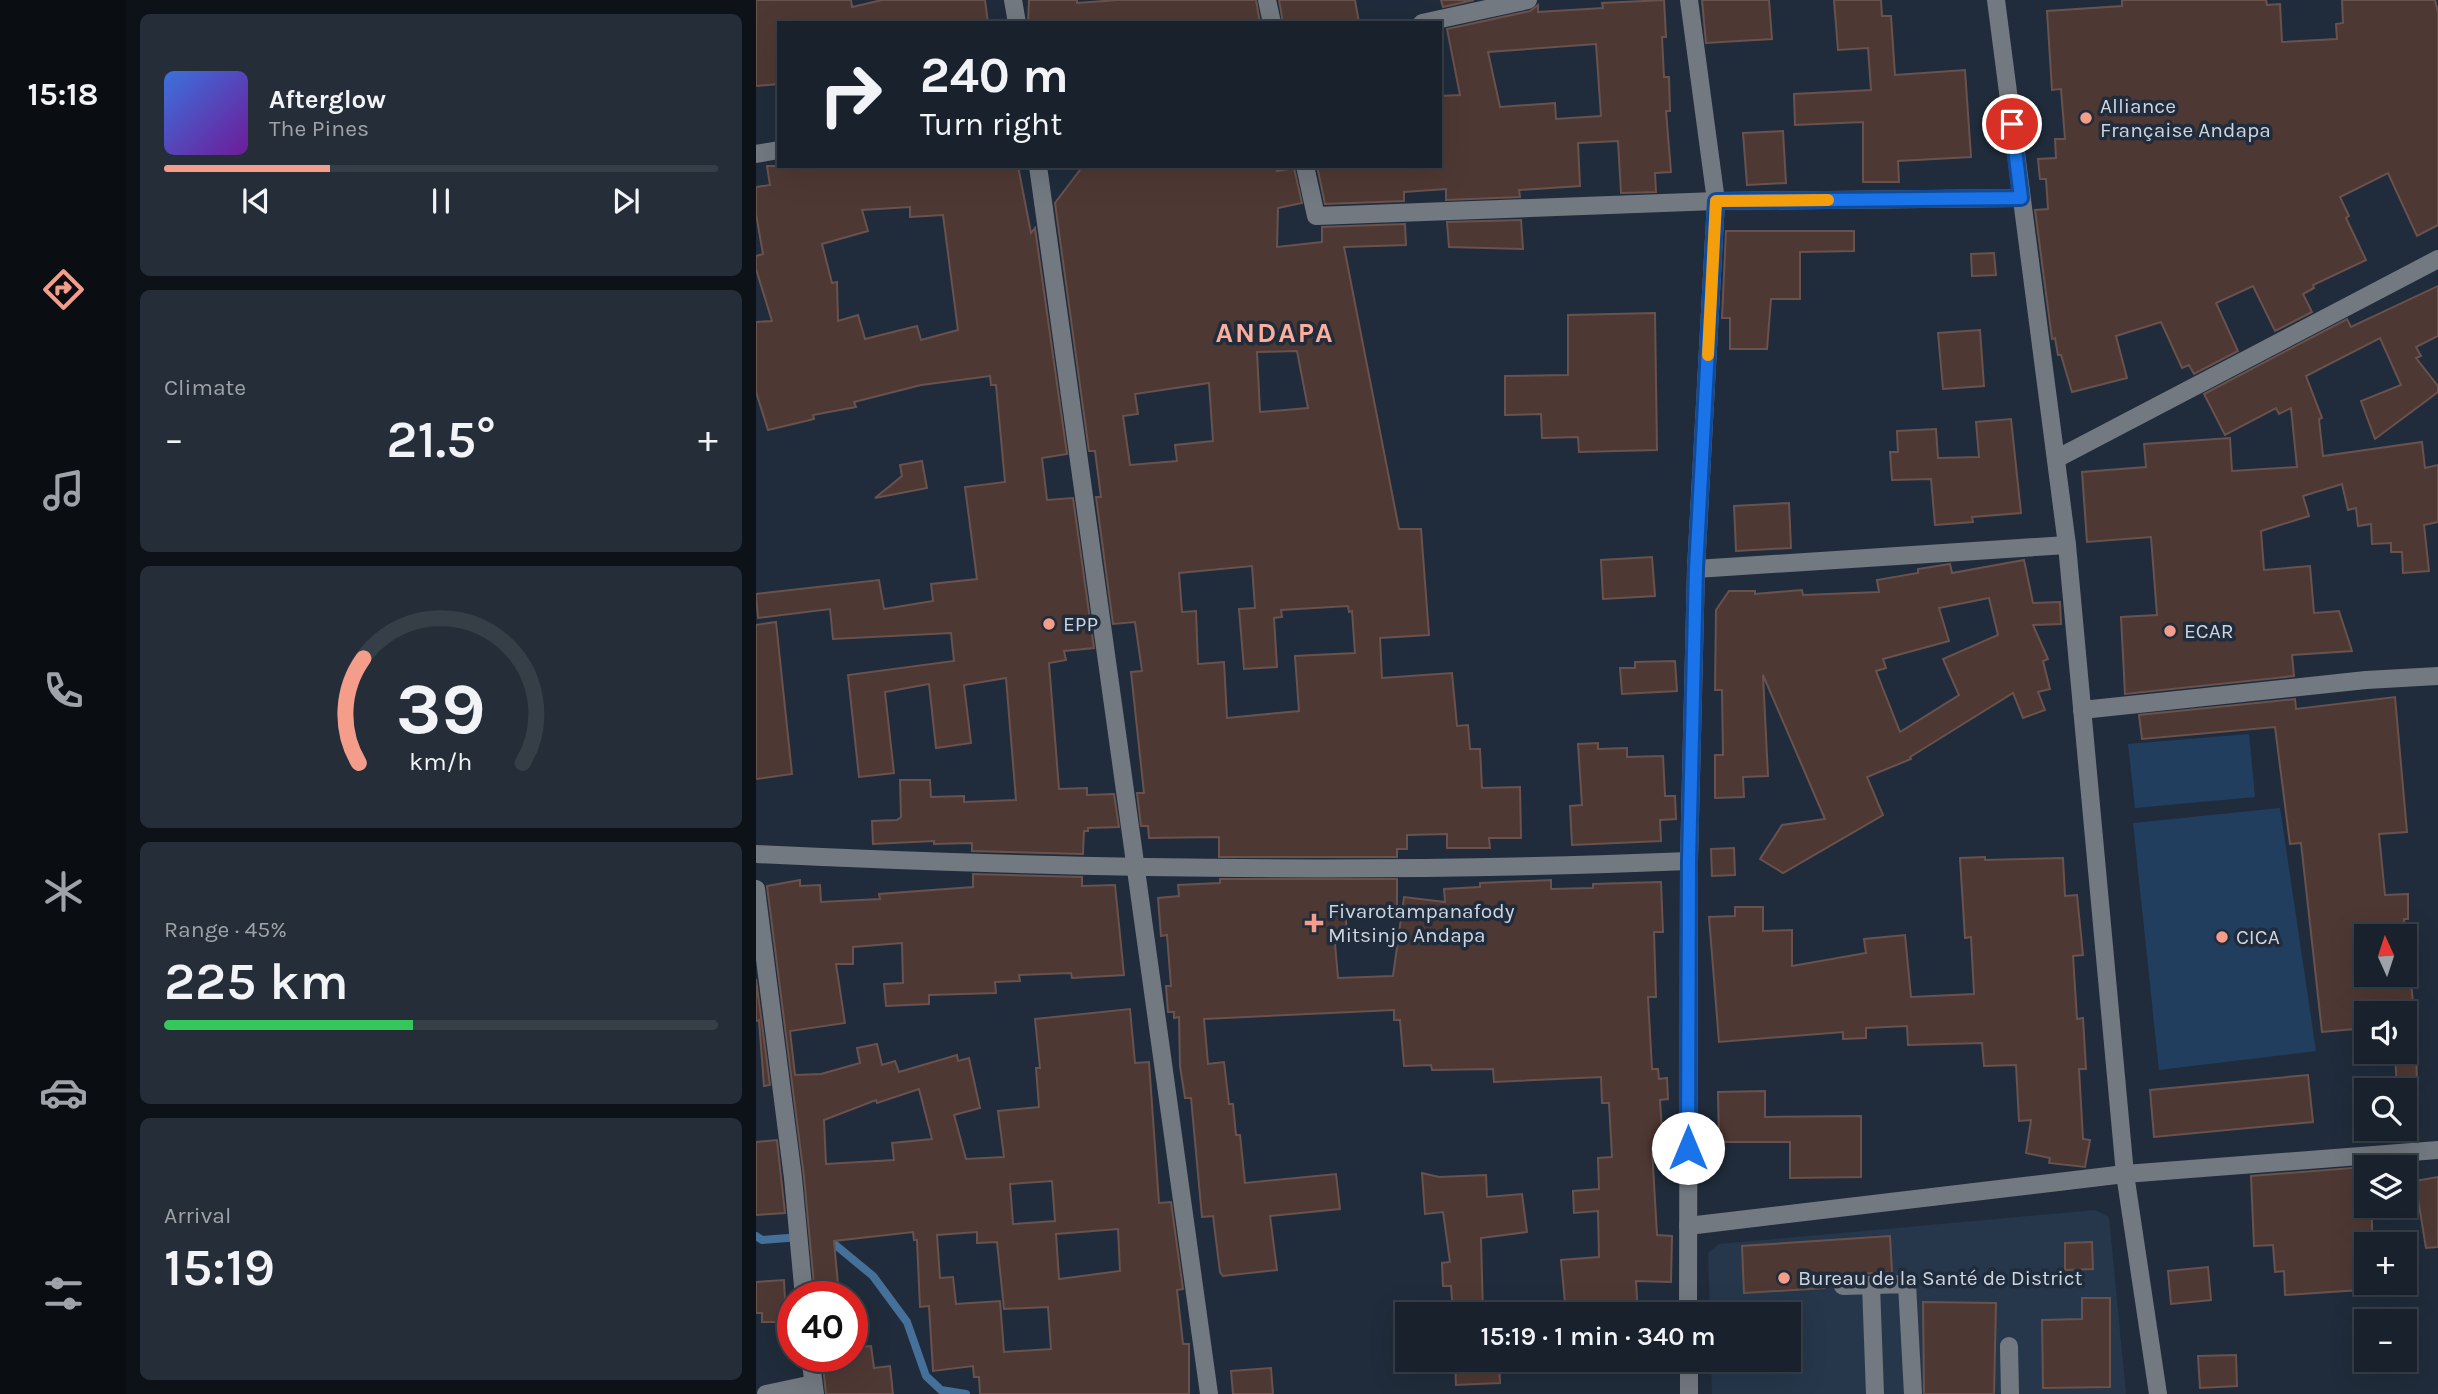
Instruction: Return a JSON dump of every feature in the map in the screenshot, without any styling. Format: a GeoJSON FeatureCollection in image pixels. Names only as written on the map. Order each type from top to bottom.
{"type":"FeatureCollection","features":[{"type":"Feature","properties":{"kind":"street"},"geometry":{"type":"LineString","coordinates":[[1013,0],[1017,21]]}},
{"type":"Feature","properties":{"kind":"street"},"geometry":{"type":"LineString","coordinates":[[1267,0],[1272,21]]}},
{"type":"Feature","properties":{"kind":"street"},"geometry":{"type":"LineString","coordinates":[[1431,21],[1528,0]]}},
{"type":"Feature","properties":{"kind":"street"},"geometry":{"type":"LineString","coordinates":[[1688,1302],[1689,861],[1696,569],[1716,201],[1689,0]]}},
{"type":"Feature","properties":{"kind":"street"},"geometry":{"type":"LineString","coordinates":[[1996,0],[2067,545],[2125,1174],[2158,1394]]}},
{"type":"Feature","properties":{"kind":"street"},"geometry":{"type":"LineString","coordinates":[[756,154],[777,150]]}},
{"type":"Feature","properties":{"kind":"street"},"geometry":{"type":"LineString","coordinates":[[1038,168],[1209,1394]]}},
{"type":"Feature","properties":{"kind":"street"},"geometry":{"type":"LineString","coordinates":[[1305,168],[1316,216],[1716,201],[2021,198]]}},
{"type":"Feature","properties":{"kind":"street"},"geometry":{"type":"LineString","coordinates":[[2056,458],[2438,259]]}},
{"type":"Feature","properties":{"kind":"street"},"geometry":{"type":"LineString","coordinates":[[1696,569],[2067,545]]}},
{"type":"Feature","properties":{"kind":"street"},"geometry":{"type":"LineString","coordinates":[[2082,710],[2366,680],[2438,676]]}},
{"type":"Feature","properties":{"kind":"street"},"geometry":{"type":"LineString","coordinates":[[756,854],[957,864],[1135,866],[1570,866],[1689,861]]}},
{"type":"Feature","properties":{"kind":"street"},"geometry":{"type":"LineString","coordinates":[[756,890],[803,1281]]}},
{"type":"Feature","properties":{"kind":"street"},"geometry":{"type":"LineString","coordinates":[[1688,1226],[2125,1174],[2438,1150]]}},
{"type":"Feature","properties":{"kind":"street"},"geometry":{"type":"LineString","coordinates":[[1843,1286],[1907,1284],[1913,1394]]}},
{"type":"Feature","properties":{"kind":"street"},"geometry":{"type":"LineString","coordinates":[[1871,1285],[1875,1394]]}},
{"type":"Feature","properties":{"kind":"street"},"geometry":{"type":"LineString","coordinates":[[2009,1346],[2010,1394]]}},
{"type":"Feature","properties":{"kind":"street"},"geometry":{"type":"LineString","coordinates":[[1689,1372],[1689,1394]]}},
{"type":"Feature","properties":{"kind":"street"},"geometry":{"type":"LineString","coordinates":[[766,1394],[814,1389]]}},
{"type":"Feature","properties":{"kind":"shaded area"},"geometry":{"type":"Polygon","coordinates":[[[2249,734],[2255,797],[2135,808],[2128,744],[2249,734]]]}},
{"type":"Feature","properties":{"kind":"shaded area","name":"CICA"},"geometry":{"type":"Polygon","coordinates":[[[2280,808],[2316,1051],[2159,1070],[2133,823],[2280,808]]]}},
{"type":"Feature","properties":{"kind":"shaded area"},"geometry":{"type":"Polygon","coordinates":[[[2095,1210],[2109,1217],[2126,1394],[1712,1394],[1711,1372],[1801,1372],[1801,1302],[1710,1302],[1708,1253],[1719,1244],[2095,1210]]]}},
{"type":"Feature","properties":{"kind":"building"},"geometry":{"type":"Polygon","coordinates":[[[756,0],[851,0],[852,7],[882,0],[985,0],[988,21],[777,21],[777,84],[756,86],[756,0]]]}},
{"type":"Feature","properties":{"kind":"building"},"geometry":{"type":"Polygon","coordinates":[[[1029,0],[1077,0],[1077,3],[1118,0],[1256,0],[1260,21],[1028,21],[1029,0]]]}},
{"type":"Feature","properties":{"kind":"building"},"geometry":{"type":"Polygon","coordinates":[[[1279,0],[1355,0],[1359,21],[1283,21],[1279,0]]]}},
{"type":"Feature","properties":{"kind":"building"},"geometry":{"type":"Polygon","coordinates":[[[1441,0],[1474,0],[1443,7],[1441,0]]]}},
{"type":"Feature","properties":{"kind":"building"},"geometry":{"type":"Polygon","coordinates":[[[1664,0],[1666,37],[1662,37],[1664,77],[1669,77],[1670,111],[1666,111],[1671,172],[1655,173],[1656,192],[1621,193],[1618,141],[1578,143],[1580,186],[1519,190],[1520,197],[1446,200],[1446,189],[1404,192],[1404,201],[1325,204],[1317,168],[1442,168],[1442,96],[1460,95],[1447,29],[1530,11],[1538,5],[1538,12],[1603,8],[1602,3],[1664,0]],[[1596,44],[1488,52],[1500,107],[1555,103],[1556,119],[1601,116],[1596,44]]]}},
{"type":"Feature","properties":{"kind":"building"},"geometry":{"type":"Polygon","coordinates":[[[1702,0],[1769,0],[1772,39],[1706,43],[1702,0]]]}},
{"type":"Feature","properties":{"kind":"building"},"geometry":{"type":"Polygon","coordinates":[[[1834,0],[1881,0],[1882,16],[1891,16],[1895,75],[1965,70],[1971,157],[1898,161],[1899,182],[1863,182],[1863,122],[1795,125],[1794,94],[1871,90],[1868,48],[1838,50],[1834,0]]]}},
{"type":"Feature","properties":{"kind":"building"},"geometry":{"type":"Polygon","coordinates":[[[2122,0],[2266,0],[2267,5],[2280,4],[2282,42],[2337,39],[2336,24],[2343,23],[2342,0],[2435,0],[2438,12],[2438,225],[2417,236],[2388,173],[2340,197],[2349,216],[2346,218],[2366,260],[2313,285],[2314,288],[2303,294],[2312,312],[2275,331],[2253,286],[2216,303],[2238,351],[2194,374],[2189,365],[2182,368],[2161,322],[2116,336],[2127,378],[2072,392],[2061,355],[2058,355],[2055,338],[2052,339],[2035,210],[2048,209],[2046,179],[2040,179],[2038,159],[2056,158],[2055,139],[2065,139],[2061,89],[2052,90],[2047,11],[2122,6],[2122,0]]]}},
{"type":"Feature","properties":{"kind":"building"},"geometry":{"type":"Polygon","coordinates":[[[1783,131],[1786,183],[1747,185],[1743,133],[1783,131]]]}},
{"type":"Feature","properties":{"kind":"building"},"geometry":{"type":"Polygon","coordinates":[[[767,166],[1018,168],[1031,233],[1035,228],[1067,454],[1042,458],[1047,500],[1073,498],[1094,648],[1064,651],[1066,660],[1049,663],[1059,789],[1087,788],[1087,795],[1114,794],[1119,827],[1088,828],[1088,831],[1084,831],[1083,854],[972,851],[972,843],[934,844],[934,841],[873,844],[872,821],[897,820],[901,817],[900,780],[930,780],[931,797],[964,796],[964,802],[1016,800],[1006,678],[964,685],[971,743],[936,748],[929,684],[885,692],[894,773],[859,777],[848,675],[954,661],[951,633],[833,639],[830,609],[758,618],[756,594],[879,580],[884,609],[933,601],[931,584],[977,579],[965,487],[1005,482],[996,385],[991,385],[990,376],[921,385],[854,402],[856,407],[813,415],[814,419],[768,430],[756,392],[756,322],[772,321],[756,269],[756,256],[763,254],[756,214],[756,187],[770,185],[767,166]],[[910,207],[862,210],[868,231],[822,244],[832,283],[837,282],[838,321],[858,315],[865,339],[917,326],[921,340],[958,330],[943,215],[910,217],[910,207]]]}},
{"type":"Feature","properties":{"kind":"building"},"geometry":{"type":"Polygon","coordinates":[[[1081,168],[1276,168],[1277,171],[1294,168],[1302,203],[1278,208],[1277,247],[1322,242],[1322,227],[1405,224],[1406,245],[1344,247],[1399,529],[1421,529],[1429,635],[1380,638],[1382,678],[1452,673],[1457,726],[1468,725],[1470,749],[1480,749],[1482,788],[1520,787],[1521,838],[1489,838],[1490,848],[1447,848],[1447,834],[1407,835],[1407,849],[1397,849],[1397,857],[1219,857],[1219,837],[1149,838],[1148,826],[1141,826],[1137,793],[1144,793],[1131,672],[1142,671],[1135,622],[1113,624],[1096,497],[1101,497],[1095,451],[1089,451],[1055,203],[1081,168]],[[1297,351],[1257,352],[1260,412],[1308,408],[1297,351]],[[1209,383],[1135,394],[1138,414],[1123,416],[1130,465],[1177,461],[1175,445],[1213,441],[1209,383]],[[1252,566],[1179,573],[1182,612],[1196,611],[1198,664],[1224,662],[1227,718],[1299,711],[1295,656],[1355,653],[1352,611],[1349,612],[1348,606],[1281,610],[1282,617],[1274,618],[1277,667],[1244,669],[1239,609],[1255,608],[1252,566]]]}},
{"type":"Feature","properties":{"kind":"building"},"geometry":{"type":"Polygon","coordinates":[[[1521,220],[1523,249],[1449,247],[1447,222],[1521,220]]]}},
{"type":"Feature","properties":{"kind":"building"},"geometry":{"type":"Polygon","coordinates":[[[1726,231],[1854,231],[1854,251],[1800,252],[1800,299],[1771,299],[1767,349],[1730,349],[1730,318],[1722,318],[1726,231]]]}},
{"type":"Feature","properties":{"kind":"building"},"geometry":{"type":"Polygon","coordinates":[[[1994,253],[1996,275],[1972,276],[1971,254],[1994,253]]]}},
{"type":"Feature","properties":{"kind":"building"},"geometry":{"type":"Polygon","coordinates":[[[2438,286],[2438,336],[2416,347],[2421,356],[2416,358],[2438,386],[2438,392],[2375,439],[2361,401],[2401,385],[2380,338],[2306,376],[2322,418],[2319,419],[2323,456],[2422,442],[2425,468],[2438,465],[2438,522],[2424,525],[2429,571],[2403,573],[2402,552],[2391,552],[2391,543],[2372,544],[2371,524],[2358,526],[2356,508],[2348,510],[2342,484],[2303,496],[2309,516],[2261,531],[2264,570],[2310,566],[2314,613],[2339,611],[2352,651],[2292,655],[2294,676],[2125,694],[2121,617],[2157,615],[2151,537],[2087,542],[2082,472],[2146,467],[2144,444],[2230,438],[2232,471],[2297,467],[2291,408],[2279,414],[2276,408],[2225,435],[2204,394],[2347,319],[2351,327],[2438,286]]]}},
{"type":"Feature","properties":{"kind":"building"},"geometry":{"type":"Polygon","coordinates":[[[1655,313],[1657,450],[1579,452],[1578,437],[1542,438],[1541,414],[1505,415],[1505,376],[1568,375],[1568,315],[1655,313]]]}},
{"type":"Feature","properties":{"kind":"building"},"geometry":{"type":"Polygon","coordinates":[[[1980,330],[1984,386],[1943,389],[1938,333],[1980,330]]]}},
{"type":"Feature","properties":{"kind":"building"},"geometry":{"type":"Polygon","coordinates":[[[2011,419],[2021,513],[1972,517],[1973,522],[1935,525],[1931,479],[1892,480],[1890,452],[1898,452],[1897,431],[1936,429],[1938,458],[1979,457],[1976,422],[2011,419]]]}},
{"type":"Feature","properties":{"kind":"building"},"geometry":{"type":"Polygon","coordinates":[[[922,461],[927,488],[875,498],[902,476],[900,465],[922,461]]]}},
{"type":"Feature","properties":{"kind":"building"},"geometry":{"type":"Polygon","coordinates":[[[1789,503],[1791,548],[1736,551],[1734,506],[1789,503]]]}},
{"type":"Feature","properties":{"kind":"building"},"geometry":{"type":"Polygon","coordinates":[[[1652,557],[1655,596],[1603,599],[1601,560],[1652,557]]]}},
{"type":"Feature","properties":{"kind":"building"},"geometry":{"type":"Polygon","coordinates":[[[2024,560],[2033,603],[2060,602],[2061,624],[2033,625],[2048,659],[2043,661],[2050,689],[2038,692],[2045,710],[2023,718],[2013,693],[1910,757],[1911,759],[1867,777],[1883,815],[1783,873],[1760,859],[1782,825],[1825,819],[1763,675],[1768,776],[1743,777],[1744,797],[1715,798],[1715,755],[1723,755],[1722,690],[1715,690],[1716,610],[1729,591],[1755,591],[1755,594],[1802,590],[1803,595],[1879,592],[1877,580],[1918,573],[1918,569],[1950,564],[1952,573],[2024,560]],[[1989,598],[1939,608],[1949,641],[1883,659],[1886,668],[1876,671],[1900,732],[1959,695],[1943,659],[1998,635],[1989,598]]]}},
{"type":"Feature","properties":{"kind":"building"},"geometry":{"type":"Polygon","coordinates":[[[776,622],[792,774],[756,779],[756,625],[776,622]]]}},
{"type":"Feature","properties":{"kind":"building"},"geometry":{"type":"Polygon","coordinates":[[[1675,661],[1677,691],[1622,694],[1620,668],[1635,668],[1635,662],[1675,661]]]}},
{"type":"Feature","properties":{"kind":"building"},"geometry":{"type":"Polygon","coordinates":[[[2395,697],[2407,832],[2379,834],[2385,895],[2408,894],[2408,919],[2404,919],[2405,924],[2354,924],[2354,987],[2411,987],[2413,1001],[2354,1001],[2354,1029],[2322,1032],[2301,843],[2290,844],[2275,727],[2142,739],[2139,715],[2295,699],[2296,709],[2395,697]]]}},
{"type":"Feature","properties":{"kind":"building"},"geometry":{"type":"Polygon","coordinates":[[[1598,743],[1598,749],[1627,748],[1627,757],[1663,756],[1665,796],[1675,796],[1676,819],[1660,820],[1661,841],[1572,845],[1570,806],[1582,805],[1578,744],[1598,743]]]}},
{"type":"Feature","properties":{"kind":"building"},"geometry":{"type":"Polygon","coordinates":[[[1734,848],[1735,875],[1712,876],[1711,849],[1734,848]]]}},
{"type":"Feature","properties":{"kind":"building"},"geometry":{"type":"Polygon","coordinates":[[[1985,857],[1985,860],[2063,858],[2065,896],[2077,895],[2083,955],[2073,956],[2077,1019],[2083,1018],[2086,1069],[2079,1069],[2083,1139],[2090,1140],[2085,1167],[2049,1163],[2050,1158],[2026,1153],[2031,1120],[2019,1121],[2016,1065],[1984,1066],[1982,1043],[1908,1045],[1907,1026],[1866,1028],[1866,1038],[1843,1039],[1843,1032],[1719,1042],[1709,917],[1735,916],[1735,907],[1763,907],[1763,931],[1792,930],[1792,966],[1866,953],[1864,939],[1905,935],[1911,997],[1974,994],[1971,937],[1965,938],[1960,858],[1985,857]]]}},
{"type":"Feature","properties":{"kind":"building"},"geometry":{"type":"Polygon","coordinates":[[[973,874],[1082,877],[1082,886],[1115,885],[1124,975],[1072,978],[1071,973],[1019,975],[1020,981],[995,982],[996,993],[929,995],[929,1004],[886,1006],[884,984],[903,983],[902,943],[853,947],[853,964],[836,964],[845,1023],[790,1031],[795,1075],[821,1074],[860,1063],[857,1048],[877,1044],[882,1065],[895,1061],[899,1072],[957,1055],[958,1061],[969,1058],[980,1108],[954,1115],[966,1159],[1004,1157],[998,1111],[1039,1107],[1036,1068],[1040,1068],[1035,1019],[1130,1009],[1135,1063],[1149,1062],[1159,1203],[1171,1202],[1183,1289],[1177,1290],[1183,1344],[1189,1344],[1189,1394],[980,1394],[979,1377],[974,1377],[973,1366],[933,1371],[929,1306],[920,1307],[917,1240],[914,1240],[913,1232],[834,1241],[838,1281],[814,1281],[804,1177],[767,886],[800,880],[800,886],[820,885],[821,902],[880,899],[879,894],[973,887],[973,874]],[[919,1089],[877,1103],[876,1100],[824,1120],[826,1164],[894,1160],[892,1143],[932,1139],[919,1089]],[[1052,1181],[1010,1184],[1013,1224],[1055,1221],[1052,1181]],[[1118,1229],[1056,1234],[1059,1279],[1120,1271],[1118,1229]],[[977,1232],[937,1235],[940,1278],[953,1277],[956,1304],[1000,1301],[1004,1352],[1051,1349],[1048,1307],[1004,1309],[997,1242],[977,1243],[977,1232]]]}},
{"type":"Feature","properties":{"kind":"building"},"geometry":{"type":"Polygon","coordinates":[[[1220,879],[1397,879],[1397,911],[1345,911],[1347,931],[1334,932],[1338,978],[1393,976],[1404,897],[1445,902],[1444,889],[1480,887],[1480,883],[1551,880],[1551,889],[1593,888],[1593,884],[1661,882],[1663,932],[1654,932],[1656,997],[1648,997],[1652,1069],[1658,1069],[1659,1079],[1667,1078],[1668,1099],[1660,1100],[1663,1147],[1652,1148],[1657,1235],[1672,1236],[1671,1282],[1636,1281],[1637,1302],[1565,1302],[1561,1260],[1599,1257],[1598,1211],[1574,1213],[1573,1191],[1599,1189],[1598,1158],[1612,1157],[1609,1103],[1602,1103],[1601,1077],[1494,1082],[1493,1069],[1432,1070],[1431,1065],[1404,1066],[1400,1020],[1394,1020],[1394,1010],[1204,1019],[1208,1064],[1224,1062],[1229,1104],[1233,1104],[1236,1135],[1240,1135],[1245,1183],[1336,1174],[1340,1209],[1270,1216],[1277,1270],[1223,1276],[1220,1272],[1213,1216],[1202,1217],[1191,1098],[1185,1098],[1180,1066],[1179,1017],[1174,1018],[1174,1012],[1168,1012],[1166,986],[1171,986],[1167,935],[1161,936],[1158,898],[1179,896],[1178,885],[1220,883],[1220,879]]]}},
{"type":"Feature","properties":{"kind":"building"},"geometry":{"type":"Polygon","coordinates":[[[756,979],[770,1085],[764,1086],[759,1020],[756,1021],[756,979]]]}},
{"type":"Feature","properties":{"kind":"building"},"geometry":{"type":"Polygon","coordinates":[[[2396,1064],[2417,1064],[2417,1078],[2396,1078],[2396,1064]]]}},
{"type":"Feature","properties":{"kind":"building"},"geometry":{"type":"Polygon","coordinates":[[[2308,1075],[2313,1122],[2154,1137],[2150,1090],[2308,1075]]]}},
{"type":"Feature","properties":{"kind":"building"},"geometry":{"type":"Polygon","coordinates":[[[1765,1091],[1765,1117],[1861,1116],[1861,1177],[1790,1178],[1790,1142],[1719,1142],[1718,1092],[1765,1091]]]}},
{"type":"Feature","properties":{"kind":"building"},"geometry":{"type":"Polygon","coordinates":[[[777,1140],[785,1213],[756,1215],[756,1142],[777,1140]]]}},
{"type":"Feature","properties":{"kind":"building"},"geometry":{"type":"Polygon","coordinates":[[[2354,1168],[2354,1218],[2372,1218],[2372,1232],[2354,1232],[2354,1290],[2285,1295],[2284,1271],[2275,1272],[2273,1245],[2254,1246],[2251,1176],[2354,1168]]]}},
{"type":"Feature","properties":{"kind":"building"},"geometry":{"type":"Polygon","coordinates":[[[1422,1173],[1439,1177],[1486,1175],[1487,1197],[1522,1194],[1527,1232],[1481,1238],[1483,1302],[1452,1302],[1451,1286],[1443,1286],[1442,1263],[1450,1262],[1443,1212],[1425,1214],[1422,1173]]]}},
{"type":"Feature","properties":{"kind":"building"},"geometry":{"type":"Polygon","coordinates":[[[2438,1177],[2438,1247],[2426,1248],[2417,1181],[2438,1177]]]}},
{"type":"Feature","properties":{"kind":"building"},"geometry":{"type":"Polygon","coordinates":[[[1890,1236],[1892,1272],[1824,1276],[1825,1288],[1744,1293],[1742,1246],[1890,1236]]]}},
{"type":"Feature","properties":{"kind":"building"},"geometry":{"type":"Polygon","coordinates":[[[2092,1242],[2093,1269],[2065,1270],[2065,1243],[2092,1242]]]}},
{"type":"Feature","properties":{"kind":"building"},"geometry":{"type":"Polygon","coordinates":[[[2208,1267],[2211,1300],[2171,1304],[2168,1271],[2208,1267]]]}},
{"type":"Feature","properties":{"kind":"building"},"geometry":{"type":"Polygon","coordinates":[[[784,1280],[777,1281],[777,1322],[762,1322],[762,1313],[756,1313],[756,1282],[784,1280]]]}},
{"type":"Feature","properties":{"kind":"building"},"geometry":{"type":"Polygon","coordinates":[[[2082,1298],[2110,1298],[2110,1387],[2043,1388],[2042,1320],[2082,1319],[2082,1298]]]}},
{"type":"Feature","properties":{"kind":"building"},"geometry":{"type":"Polygon","coordinates":[[[1923,1302],[1996,1303],[1994,1394],[1924,1394],[1923,1302]]]}},
{"type":"Feature","properties":{"kind":"building"},"geometry":{"type":"Polygon","coordinates":[[[868,1346],[871,1346],[874,1368],[890,1366],[893,1394],[826,1394],[824,1372],[868,1372],[868,1346]]]}},
{"type":"Feature","properties":{"kind":"building"},"geometry":{"type":"Polygon","coordinates":[[[2236,1355],[2237,1386],[2200,1388],[2198,1356],[2236,1355]]]}},
{"type":"Feature","properties":{"kind":"building"},"geometry":{"type":"Polygon","coordinates":[[[1271,1368],[1273,1394],[1233,1394],[1231,1371],[1271,1368]]]}},
{"type":"Feature","properties":{"kind":"building"},"geometry":{"type":"Polygon","coordinates":[[[1455,1372],[1500,1372],[1500,1383],[1456,1385],[1455,1372]]]}},
{"type":"Feature","properties":{"kind":"waterway"},"geometry":{"type":"LineString","coordinates":[[756,1236],[762,1240],[800,1237]]}},
{"type":"Feature","properties":{"kind":"waterway"},"geometry":{"type":"LineString","coordinates":[[827,1238],[873,1276],[907,1322],[926,1376],[941,1390],[966,1394]]}},
{"type":"Feature","properties":{"kind":"slow traffic"},"geometry":{"type":"LineString","coordinates":[[1708,355],[1716,201],[1828,200]]}},
{"type":"Feature","properties":{"kind":"place","name":"Alliance Française Andapa"},"geometry":{"type":"Point","coordinates":[2086,118]}},
{"type":"Feature","properties":{"kind":"place","name":"EPP"},"geometry":{"type":"Point","coordinates":[1049,624]}},
{"type":"Feature","properties":{"kind":"place","name":"ECAR"},"geometry":{"type":"Point","coordinates":[2170,631]}},
{"type":"Feature","properties":{"kind":"place","name":"Fivarotampanafody Mitsinjo Andapa"},"geometry":{"type":"Point","coordinates":[1314,923]}},
{"type":"Feature","properties":{"kind":"place","name":"CICA"},"geometry":{"type":"Point","coordinates":[2222,937]}},
{"type":"Feature","properties":{"kind":"place","name":"Bureau de la Santé de District"},"geometry":{"type":"Point","coordinates":[1784,1278]}},
{"type":"Feature","properties":{"kind":"district","name":"ANDAPA"},"geometry":{"type":"Point","coordinates":[1275,332]}},
{"type":"Feature","properties":{"kind":"route"},"geometry":{"type":"LineString","coordinates":[[1688,1148],[1689,861],[1696,569],[1716,201],[2021,198],[2012,124]]}}]}
